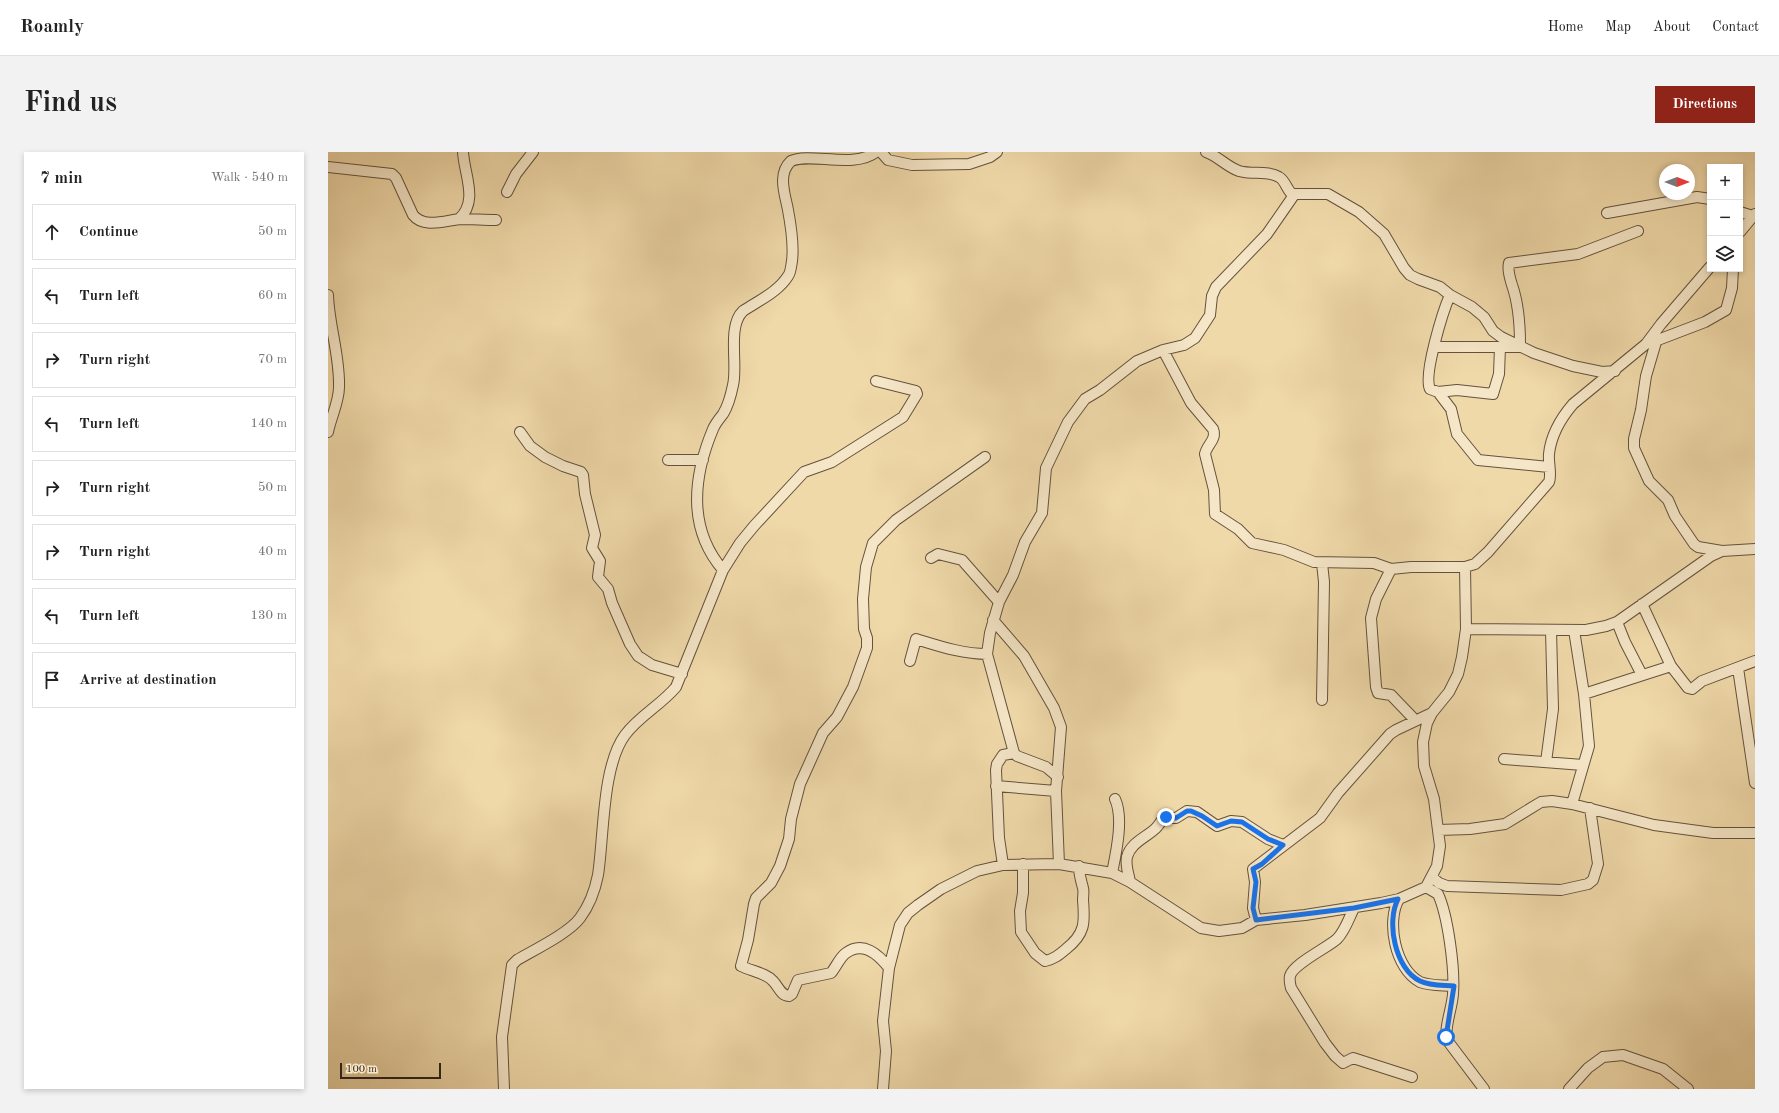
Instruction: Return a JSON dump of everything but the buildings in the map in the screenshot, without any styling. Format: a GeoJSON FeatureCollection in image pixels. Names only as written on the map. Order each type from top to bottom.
{"type":"FeatureCollection","features":[{"type":"Feature","properties":{"kind":"street"},"geometry":{"type":"LineString","coordinates":[[459,219],[465,213],[469,198],[469,182],[463,152]]}},
{"type":"Feature","properties":{"kind":"street"},"geometry":{"type":"LineString","coordinates":[[507,192],[516,174],[533,152]]}},
{"type":"Feature","properties":{"kind":"street"},"geometry":{"type":"LineString","coordinates":[[723,570],[711,552],[703,534],[698,516],[697,487],[702,460],[714,427],[726,407],[733,387],[735,325],[743,311],[778,288],[790,274],[792,243],[783,185],[784,171],[797,156],[806,154],[864,157],[876,152]]}},
{"type":"Feature","properties":{"kind":"street"},"geometry":{"type":"LineString","coordinates":[[881,152],[888,160],[912,166],[969,164],[990,157],[997,152]]}},
{"type":"Feature","properties":{"kind":"street"},"geometry":{"type":"LineString","coordinates":[[1206,152],[1235,170],[1278,176],[1283,180],[1289,191],[1294,195],[1328,194],[1347,204],[1384,234],[1404,268],[1410,274],[1418,279],[1440,287],[1450,295],[1477,311],[1484,317],[1493,331],[1501,337],[1534,353],[1573,366],[1602,372],[1615,371]]}},
{"type":"Feature","properties":{"kind":"street"},"geometry":{"type":"LineString","coordinates":[[328,167],[392,174],[396,178],[413,215],[417,219],[440,222],[459,219],[496,220]]}},
{"type":"Feature","properties":{"kind":"street"},"geometry":{"type":"LineString","coordinates":[[1058,777],[1046,767],[1017,756],[1014,753],[987,654],[993,620],[999,602],[1013,575],[1025,542],[1042,513],[1046,468],[1072,415],[1085,399],[1100,390],[1124,370],[1144,358],[1163,350],[1184,345],[1195,338],[1210,315],[1212,296],[1216,287],[1267,234],[1294,195]]}},
{"type":"Feature","properties":{"kind":"street"},"geometry":{"type":"LineString","coordinates":[[1607,213],[1697,197],[1707,199]]}},
{"type":"Feature","properties":{"kind":"street"},"geometry":{"type":"LineString","coordinates":[[1743,213],[1754,215],[1743,228]]}},
{"type":"Feature","properties":{"kind":"street"},"geometry":{"type":"LineString","coordinates":[[1522,346],[1520,311],[1510,278],[1508,267],[1509,263],[1578,254],[1638,231]]}},
{"type":"Feature","properties":{"kind":"street"},"geometry":{"type":"LineString","coordinates":[[1707,270],[1661,324],[1651,343],[1642,410],[1635,434],[1634,448],[1649,481],[1668,500],[1675,516],[1694,544],[1698,547],[1722,551],[1755,549]]}},
{"type":"Feature","properties":{"kind":"street"},"geometry":{"type":"LineString","coordinates":[[1163,350],[1191,403],[1213,429],[1215,434],[1214,439],[1206,449],[1205,454],[1214,490],[1214,513],[1216,516],[1238,529],[1252,543],[1284,550],[1308,561],[1322,563],[1374,563],[1390,569],[1465,566],[1475,564],[1488,552],[1549,482],[1551,445],[1563,415],[1573,404],[1651,343],[1713,319],[1726,310],[1732,288],[1733,272]]}},
{"type":"Feature","properties":{"kind":"street"},"geometry":{"type":"LineString","coordinates":[[328,295],[329,316],[338,363],[339,388],[328,432]]}},
{"type":"Feature","properties":{"kind":"street"},"geometry":{"type":"LineString","coordinates":[[1450,295],[1443,313],[1429,367],[1428,384],[1431,390],[1438,392],[1457,390],[1493,394],[1499,374],[1500,347]]}},
{"type":"Feature","properties":{"kind":"street"},"geometry":{"type":"LineString","coordinates":[[1434,348],[1522,346]]}},
{"type":"Feature","properties":{"kind":"street"},"geometry":{"type":"LineString","coordinates":[[504,1089],[502,1037],[512,964],[568,929],[579,919],[595,888],[598,875],[610,767],[617,746],[636,722],[665,700],[676,687],[723,570],[740,543],[754,526],[804,472],[832,462],[905,415],[917,392],[876,381]]}},
{"type":"Feature","properties":{"kind":"street"},"geometry":{"type":"LineString","coordinates":[[1438,392],[1451,409],[1457,434],[1478,460],[1549,467]]}},
{"type":"Feature","properties":{"kind":"street"},"geometry":{"type":"LineString","coordinates":[[520,432],[530,446],[545,457],[581,472],[583,475],[585,494],[595,535],[593,552],[600,561],[598,577],[608,589],[612,603],[630,644],[638,656],[644,661],[682,674]]}},
{"type":"Feature","properties":{"kind":"street"},"geometry":{"type":"LineString","coordinates":[[889,968],[878,955],[871,950],[854,949],[846,953],[831,973],[798,980],[792,994],[789,996],[781,993],[773,981],[769,978],[741,966],[748,940],[754,904],[756,898],[771,883],[780,866],[789,839],[800,784],[823,733],[837,717],[853,687],[867,648],[867,638],[864,629],[863,599],[866,566],[873,543],[896,520],[985,457]]}},
{"type":"Feature","properties":{"kind":"street"},"geometry":{"type":"LineString","coordinates":[[668,460],[702,460]]}},
{"type":"Feature","properties":{"kind":"street"},"geometry":{"type":"LineString","coordinates":[[1466,629],[1593,630],[1617,622],[1702,563],[1722,551]]}},
{"type":"Feature","properties":{"kind":"street"},"geometry":{"type":"LineString","coordinates":[[931,558],[938,554],[962,560],[999,602]]}},
{"type":"Feature","properties":{"kind":"street"},"geometry":{"type":"LineString","coordinates":[[1322,563],[1324,582],[1322,700]]}},
{"type":"Feature","properties":{"kind":"street"},"geometry":{"type":"LineString","coordinates":[[883,1089],[886,1051],[883,1021],[889,968],[900,925],[908,913],[941,889],[977,871],[1003,865],[1059,864],[1079,866],[1112,873],[1130,882],[1192,923],[1207,930],[1236,930],[1256,920],[1354,908],[1398,899],[1426,887],[1432,877],[1440,855],[1434,799],[1424,766],[1424,732],[1432,713],[1449,692],[1458,674],[1466,629],[1465,566]]}},
{"type":"Feature","properties":{"kind":"street"},"geometry":{"type":"LineString","coordinates":[[1390,569],[1372,607],[1371,618],[1376,687],[1378,693],[1394,697],[1415,720]]}},
{"type":"Feature","properties":{"kind":"street"},"geometry":{"type":"LineString","coordinates":[[1642,604],[1671,666],[1682,682],[1690,689],[1702,681],[1755,661]]}},
{"type":"Feature","properties":{"kind":"street"},"geometry":{"type":"LineString","coordinates":[[993,620],[1024,656],[1054,708],[1061,734],[1056,791],[1059,864]]}},
{"type":"Feature","properties":{"kind":"street"},"geometry":{"type":"LineString","coordinates":[[1617,622],[1625,642],[1642,675]]}},
{"type":"Feature","properties":{"kind":"street"},"geometry":{"type":"LineString","coordinates":[[1546,762],[1553,709],[1551,630]]}},
{"type":"Feature","properties":{"kind":"street"},"geometry":{"type":"LineString","coordinates":[[1572,804],[1589,746],[1584,694],[1574,630]]}},
{"type":"Feature","properties":{"kind":"street"},"geometry":{"type":"LineString","coordinates":[[910,661],[916,639],[936,646],[963,652],[987,654]]}},
{"type":"Feature","properties":{"kind":"street"},"geometry":{"type":"LineString","coordinates":[[1584,694],[1671,666]]}},
{"type":"Feature","properties":{"kind":"street"},"geometry":{"type":"LineString","coordinates":[[1738,668],[1755,784]]}},
{"type":"Feature","properties":{"kind":"street"},"geometry":{"type":"LineString","coordinates":[[1256,920],[1253,908],[1256,882],[1253,869],[1262,864],[1283,845],[1320,818],[1338,793],[1390,734],[1415,720],[1432,713]]}},
{"type":"Feature","properties":{"kind":"street"},"geometry":{"type":"LineString","coordinates":[[1003,865],[999,838],[996,786],[997,764],[1003,755],[1014,753]]}},
{"type":"Feature","properties":{"kind":"street"},"geometry":{"type":"LineString","coordinates":[[1504,759],[1583,765]]}},
{"type":"Feature","properties":{"kind":"street"},"geometry":{"type":"LineString","coordinates":[[996,786],[1056,791]]}},
{"type":"Feature","properties":{"kind":"street"},"geometry":{"type":"LineString","coordinates":[[1112,873],[1116,854],[1119,810],[1115,799]]}},
{"type":"Feature","properties":{"kind":"street"},"geometry":{"type":"LineString","coordinates":[[1438,830],[1505,824],[1541,802],[1552,801],[1590,808],[1654,825],[1713,832],[1755,833]]}},
{"type":"Feature","properties":{"kind":"street"},"geometry":{"type":"LineString","coordinates":[[1432,877],[1439,883],[1447,886],[1520,890],[1561,890],[1588,884],[1593,880],[1598,864],[1590,808]]}},
{"type":"Feature","properties":{"kind":"street"},"geometry":{"type":"LineString","coordinates":[[1130,882],[1127,857],[1131,849],[1137,842],[1157,828],[1164,818],[1176,818],[1187,811],[1196,812],[1217,826],[1231,821],[1242,822],[1268,839],[1283,845]]}},
{"type":"Feature","properties":{"kind":"street"},"geometry":{"type":"LineString","coordinates":[[1024,864],[1023,893],[1020,911],[1022,932],[1035,953],[1045,961],[1052,960],[1072,944],[1078,938],[1083,928],[1083,887],[1080,881],[1079,866]]}},
{"type":"Feature","properties":{"kind":"street"},"geometry":{"type":"LineString","coordinates":[[1426,887],[1438,894],[1446,916],[1454,986],[1446,1031],[1447,1040],[1484,1089]]}},
{"type":"Feature","properties":{"kind":"street"},"geometry":{"type":"LineString","coordinates":[[1398,899],[1393,912],[1394,932],[1398,954],[1404,967],[1415,978],[1424,983],[1454,986]]}},
{"type":"Feature","properties":{"kind":"street"},"geometry":{"type":"LineString","coordinates":[[1354,908],[1342,933],[1292,972],[1290,980],[1291,988],[1325,1042],[1335,1056],[1343,1063],[1353,1058],[1412,1077]]}},
{"type":"Feature","properties":{"kind":"street"},"geometry":{"type":"LineString","coordinates":[[1569,1089],[1588,1068],[1603,1058],[1623,1055],[1662,1070],[1688,1089]]}},
{"type":"Feature","properties":{"kind":"route"},"geometry":{"type":"LineString","coordinates":[[1166,817],[1176,818],[1187,811],[1191,811],[1196,812],[1217,826],[1237,820],[1273,842],[1283,845],[1262,864],[1253,869],[1252,872],[1256,882],[1253,908],[1256,920],[1354,908],[1398,899],[1393,912],[1394,932],[1399,959],[1404,967],[1415,978],[1424,983],[1454,986],[1446,1037]]}}]}
